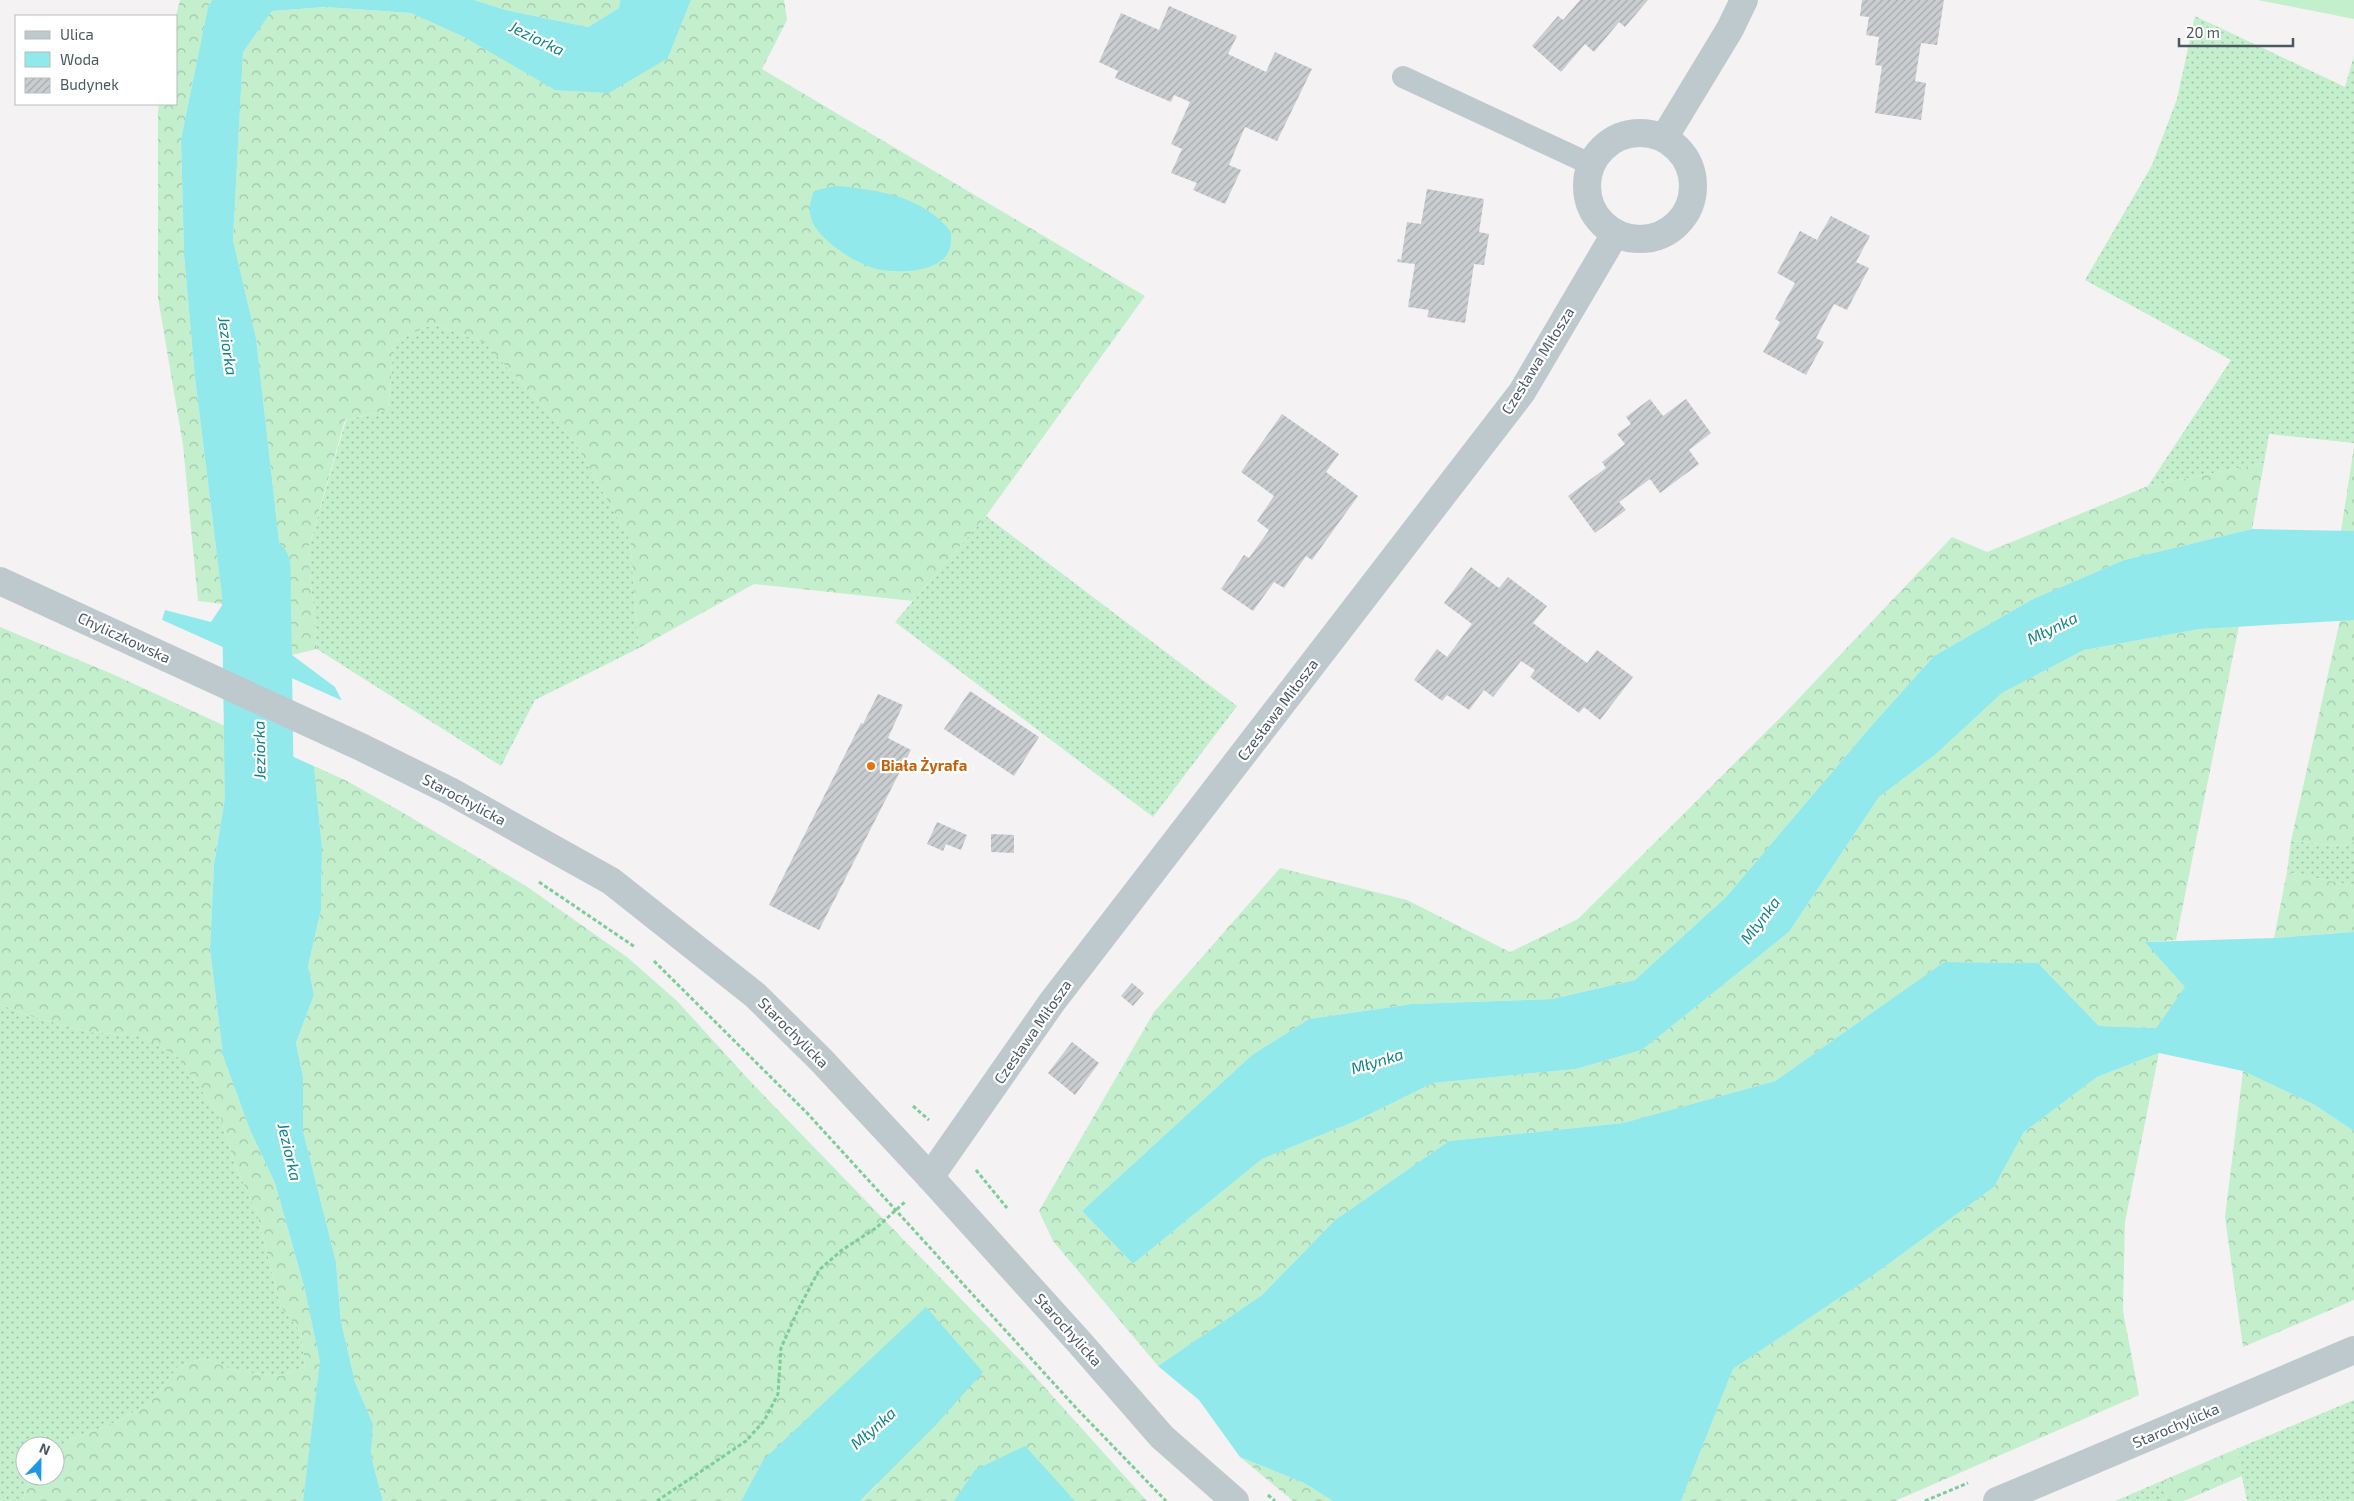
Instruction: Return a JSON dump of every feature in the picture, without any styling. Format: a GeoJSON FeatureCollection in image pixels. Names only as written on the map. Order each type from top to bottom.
{"type":"FeatureCollection","features":[{"type":"Feature","properties":{"kind":"street"},"geometry":{"type":"LineString","coordinates":[[1664,138],[1730,28],[1744,0]]}},
{"type":"Feature","properties":{"kind":"street"},"geometry":{"type":"LineString","coordinates":[[1646,133],[1664,138],[1678,148],[1688,162],[1693,178],[1693,195],[1688,211],[1678,224],[1664,234],[1648,240],[1631,240],[1615,234],[1600,222],[1590,207],[1586,189],[1590,164],[1611,141],[1628,134],[1646,133]]}},
{"type":"Feature","properties":{"kind":"street","name":"Czesława Miłosza"},"geometry":{"type":"LineString","coordinates":[[930,1178],[1052,1002],[1522,392],[1615,234]]}},
{"type":"Feature","properties":{"kind":"street","name":"Chyliczkowska"},"geometry":{"type":"LineString","coordinates":[[0,581],[249,695]]}},
{"type":"Feature","properties":{"kind":"street","name":"Starochylicka"},"geometry":{"type":"LineString","coordinates":[[249,695],[450,791],[611,881],[755,995],[821,1060],[930,1178],[1080,1343],[1162,1437],[1235,1501]]}},
{"type":"Feature","properties":{"kind":"street","name":"Starochylicka"},"geometry":{"type":"LineString","coordinates":[[1997,1501],[2354,1350]]}},
{"type":"Feature","properties":{"kind":"lane"},"geometry":{"type":"LineString","coordinates":[[1404,77],[1590,164]]}},
{"type":"Feature","properties":{"kind":"path"},"geometry":{"type":"LineString","coordinates":[[531,877],[639,949]]}},
{"type":"Feature","properties":{"kind":"path"},"geometry":{"type":"LineString","coordinates":[[648,955],[808,1114],[897,1209],[1078,1410],[1166,1501]]}},
{"type":"Feature","properties":{"kind":"path"},"geometry":{"type":"LineString","coordinates":[[657,1501],[746,1441],[764,1421],[778,1394],[782,1348],[797,1312],[820,1270],[842,1250],[876,1228],[930,1178]]}},
{"type":"Feature","properties":{"kind":"green space"},"geometry":{"type":"Polygon","coordinates":[[[180,0],[212,0],[208,7],[181,139],[184,255],[195,378],[223,604],[198,601],[183,445],[158,298],[158,111],[159,105],[178,105],[178,15],[176,15],[180,0]]]}},
{"type":"Feature","properties":{"kind":"green space"},"geometry":{"type":"Polygon","coordinates":[[[474,0],[620,0],[619,8],[588,27],[506,10],[474,0]]]}},
{"type":"Feature","properties":{"kind":"green space"},"geometry":{"type":"Polygon","coordinates":[[[691,0],[784,0],[787,20],[762,69],[1145,296],[986,516],[913,601],[754,584],[639,648],[630,540],[574,441],[485,343],[433,324],[394,342],[388,410],[345,420],[308,550],[317,649],[292,655],[256,338],[233,240],[243,51],[272,11],[325,7],[411,13],[466,38],[668,58],[691,0]]]}},
{"type":"Feature","properties":{"kind":"green space"},"geometry":{"type":"Polygon","coordinates":[[[2258,0],[2354,0],[2354,19],[2258,0]]]}},
{"type":"Feature","properties":{"kind":"green space"},"geometry":{"type":"Polygon","coordinates":[[[2195,16],[2345,87],[2354,56],[2354,443],[2269,434],[2264,463],[2148,486],[2231,360],[2085,280],[2152,165],[2177,99],[2195,16]]]}},
{"type":"Feature","properties":{"kind":"green space"},"geometry":{"type":"Polygon","coordinates":[[[433,324],[485,343],[574,441],[630,540],[639,648],[535,700],[501,766],[317,649],[308,550],[346,420],[388,410],[394,342],[433,324]]]}},
{"type":"Feature","properties":{"kind":"green space"},"geometry":{"type":"Polygon","coordinates":[[[2354,447],[2354,531],[2341,531],[2354,447]]]}},
{"type":"Feature","properties":{"kind":"green space"},"geometry":{"type":"Polygon","coordinates":[[[2264,463],[2252,529],[2124,560],[2031,600],[1934,656],[1873,724],[1726,897],[1635,980],[1552,999],[1412,1004],[1309,1019],[1252,1055],[1082,1211],[1133,1264],[1262,1159],[1358,1120],[1433,1083],[1576,1069],[1642,1050],[1789,932],[1879,797],[1936,754],[2002,693],[2084,650],[2200,629],[2239,626],[2176,940],[2146,942],[2186,987],[2156,1028],[2099,1026],[2038,963],[1944,962],[1775,1081],[1623,1123],[1449,1141],[1335,1220],[1262,1295],[1158,1366],[1053,1241],[1039,1211],[1154,1012],[1280,868],[1407,900],[1510,952],[1578,919],[1785,713],[1952,537],[1987,552],[2148,486],[2264,463]]]}},
{"type":"Feature","properties":{"kind":"green space"},"geometry":{"type":"Polygon","coordinates":[[[986,516],[1237,706],[1153,817],[895,622],[986,516]]]}},
{"type":"Feature","properties":{"kind":"green space"},"geometry":{"type":"Polygon","coordinates":[[[2340,620],[2354,620],[2354,842],[2340,846],[2291,841],[2340,620]]]}},
{"type":"Feature","properties":{"kind":"green space"},"geometry":{"type":"Polygon","coordinates":[[[0,627],[117,676],[236,731],[214,865],[210,949],[223,1056],[250,1130],[275,1183],[305,1290],[321,1361],[303,1501],[23,1501],[27,1486],[65,1486],[66,1441],[116,1422],[150,1403],[178,1367],[204,1358],[236,1371],[281,1376],[305,1366],[301,1332],[281,1307],[257,1213],[235,1165],[221,1118],[178,1057],[142,1036],[89,1032],[23,1014],[0,1004],[0,627]]]}},
{"type":"Feature","properties":{"kind":"green space"},"geometry":{"type":"Polygon","coordinates":[[[314,766],[347,781],[400,811],[526,886],[627,957],[677,1001],[749,1080],[1021,1361],[1147,1501],[860,1501],[878,1484],[763,1460],[741,1501],[383,1501],[371,1456],[373,1424],[355,1382],[341,1320],[336,1262],[303,1131],[303,1077],[296,1043],[314,995],[308,966],[321,910],[322,848],[314,766]]]}},
{"type":"Feature","properties":{"kind":"green space"},"geometry":{"type":"Polygon","coordinates":[[[2291,841],[2340,846],[2354,842],[2354,886],[2287,872],[2291,841]]]}},
{"type":"Feature","properties":{"kind":"green space"},"geometry":{"type":"Polygon","coordinates":[[[2287,872],[2354,886],[2354,932],[2274,938],[2287,872]]]}},
{"type":"Feature","properties":{"kind":"green space"},"geometry":{"type":"Polygon","coordinates":[[[0,1004],[23,1014],[89,1032],[142,1036],[178,1057],[221,1118],[235,1165],[257,1213],[281,1307],[301,1332],[305,1366],[281,1376],[236,1371],[204,1358],[178,1367],[150,1403],[116,1422],[65,1442],[65,1436],[15,1436],[15,1486],[27,1486],[23,1501],[0,1501],[0,1004]]]}},
{"type":"Feature","properties":{"kind":"green space"},"geometry":{"type":"Polygon","coordinates":[[[2159,1053],[2125,1222],[2123,1311],[2139,1395],[1895,1501],[1681,1501],[1733,1369],[1872,1276],[1994,1187],[2024,1132],[2097,1077],[2159,1053]]]}},
{"type":"Feature","properties":{"kind":"green space"},"geometry":{"type":"Polygon","coordinates":[[[2243,1071],[2313,1104],[2354,1131],[2354,1300],[2243,1347],[2225,1217],[2243,1071]]]}},
{"type":"Feature","properties":{"kind":"green space"},"geometry":{"type":"Polygon","coordinates":[[[2354,1400],[2354,1501],[2247,1501],[2236,1449],[2354,1400]]]}},
{"type":"Feature","properties":{"kind":"green space"},"geometry":{"type":"Polygon","coordinates":[[[2236,1449],[2242,1476],[2184,1501],[2167,1501],[2164,1480],[2236,1449]]]}},
{"type":"Feature","properties":{"kind":"green space"},"geometry":{"type":"Polygon","coordinates":[[[1240,1457],[1304,1483],[1333,1501],[1293,1501],[1240,1457]]]}},
{"type":"Feature","properties":{"kind":"green space"},"geometry":{"type":"Polygon","coordinates":[[[2164,1480],[2167,1501],[2115,1501],[2164,1480]]]}},
{"type":"Feature","properties":{"kind":"water"},"geometry":{"type":"Polygon","coordinates":[[[212,0],[474,0],[506,10],[588,27],[619,8],[620,0],[691,0],[668,58],[609,93],[555,90],[466,38],[411,13],[325,7],[272,11],[243,52],[233,240],[256,338],[292,655],[335,687],[342,701],[162,620],[165,610],[211,622],[223,604],[195,378],[184,255],[181,139],[208,7],[212,0]]]}},
{"type":"Feature","properties":{"kind":"water"},"geometry":{"type":"Polygon","coordinates":[[[834,186],[882,192],[913,202],[927,210],[951,232],[950,248],[946,256],[931,266],[911,271],[883,270],[853,259],[823,237],[812,221],[810,209],[814,191],[834,186]]]}},
{"type":"Feature","properties":{"kind":"water","name":"Młynka"},"geometry":{"type":"Polygon","coordinates":[[[2252,529],[2354,531],[2354,620],[2200,629],[2084,650],[2002,693],[1936,754],[1879,797],[1789,932],[1642,1050],[1576,1069],[1433,1083],[1358,1120],[1262,1159],[1133,1264],[1082,1211],[1252,1055],[1309,1019],[1412,1004],[1552,999],[1635,980],[1726,897],[1873,724],[1934,656],[2031,600],[2124,560],[2252,529]]]}},
{"type":"Feature","properties":{"kind":"water"},"geometry":{"type":"Polygon","coordinates":[[[236,731],[314,766],[322,848],[321,910],[308,966],[314,995],[296,1043],[303,1077],[303,1131],[336,1262],[341,1321],[355,1382],[373,1424],[371,1456],[383,1501],[303,1501],[320,1361],[305,1290],[275,1183],[250,1130],[223,1056],[210,949],[214,865],[236,731]]]}},
{"type":"Feature","properties":{"kind":"water"},"geometry":{"type":"Polygon","coordinates":[[[2354,932],[2354,1131],[2313,1104],[2243,1071],[2159,1053],[2097,1077],[2024,1132],[1994,1187],[1872,1276],[1733,1369],[1681,1501],[1333,1501],[1304,1483],[1240,1457],[1199,1400],[1158,1366],[1262,1295],[1335,1220],[1449,1141],[1623,1123],[1775,1081],[1944,962],[2038,963],[2099,1026],[2156,1028],[2185,987],[2145,942],[2274,938],[2354,932]]]}},
{"type":"Feature","properties":{"kind":"water","name":"Młynka"},"geometry":{"type":"Polygon","coordinates":[[[926,1307],[983,1372],[934,1427],[860,1501],[741,1501],[763,1460],[926,1307]]]}},
{"type":"Feature","properties":{"kind":"water"},"geometry":{"type":"Polygon","coordinates":[[[1025,1446],[1075,1501],[954,1501],[975,1470],[1025,1446]]]}},
{"type":"Feature","properties":{"kind":"pier"},"geometry":{"type":"Polygon","coordinates":[[[160,618],[345,702],[341,703],[161,622],[160,618]]]}},
{"type":"Feature","properties":{"kind":"pier"},"geometry":{"type":"Polygon","coordinates":[[[237,728],[315,764],[316,767],[234,729],[237,728]]]}},
{"type":"Feature","properties":{"kind":"building"},"geometry":{"type":"Polygon","coordinates":[[[1580,0],[1648,0],[1625,27],[1619,22],[1594,52],[1585,44],[1561,72],[1532,46],[1558,16],[1563,20],[1580,0]]]}},
{"type":"Feature","properties":{"kind":"building"},"geometry":{"type":"Polygon","coordinates":[[[1862,0],[1944,0],[1937,45],[1921,43],[1915,81],[1926,83],[1921,120],[1875,113],[1882,66],[1875,65],[1879,37],[1866,35],[1869,17],[1860,16],[1862,0]]]}},
{"type":"Feature","properties":{"kind":"building"},"geometry":{"type":"Polygon","coordinates":[[[1169,6],[1237,36],[1228,54],[1266,72],[1275,52],[1312,69],[1277,141],[1245,127],[1229,165],[1241,170],[1225,204],[1193,190],[1197,183],[1171,173],[1182,149],[1171,144],[1190,102],[1174,95],[1171,102],[1115,78],[1118,71],[1099,62],[1121,13],[1159,30],[1169,6]]]}},
{"type":"Feature","properties":{"kind":"building"},"geometry":{"type":"Polygon","coordinates":[[[1427,189],[1484,199],[1479,232],[1489,234],[1484,265],[1474,264],[1465,323],[1427,317],[1429,310],[1408,307],[1415,264],[1397,262],[1398,259],[1401,260],[1407,222],[1421,224],[1427,189]]]}},
{"type":"Feature","properties":{"kind":"building"},"geometry":{"type":"Polygon","coordinates":[[[1831,216],[1870,236],[1856,262],[1869,268],[1847,310],[1834,304],[1816,338],[1824,342],[1806,375],[1763,352],[1780,322],[1775,319],[1795,283],[1777,273],[1800,231],[1817,240],[1831,216]]]}},
{"type":"Feature","properties":{"kind":"building"},"geometry":{"type":"Polygon","coordinates":[[[1650,399],[1663,416],[1686,399],[1711,433],[1689,450],[1699,464],[1660,493],[1650,479],[1619,502],[1626,510],[1595,533],[1568,496],[1606,468],[1602,462],[1625,444],[1617,434],[1631,424],[1626,417],[1650,399]]]}},
{"type":"Feature","properties":{"kind":"building"},"geometry":{"type":"Polygon","coordinates":[[[1282,414],[1339,454],[1326,472],[1358,496],[1312,560],[1306,556],[1284,588],[1274,582],[1253,611],[1221,589],[1244,555],[1249,558],[1269,530],[1257,521],[1274,496],[1241,472],[1282,414]]]}},
{"type":"Feature","properties":{"kind":"building"},"geometry":{"type":"Polygon","coordinates":[[[1471,567],[1499,588],[1508,577],[1547,606],[1533,623],[1587,663],[1597,650],[1633,677],[1600,720],[1584,707],[1579,713],[1530,677],[1535,670],[1521,661],[1493,697],[1484,690],[1469,710],[1447,695],[1442,701],[1414,680],[1437,649],[1447,657],[1472,624],[1444,603],[1471,567]]]}},
{"type":"Feature","properties":{"kind":"building"},"geometry":{"type":"Polygon","coordinates":[[[970,691],[1039,737],[1014,776],[944,729],[970,691]]]}},
{"type":"Feature","properties":{"kind":"building"},"geometry":{"type":"Polygon","coordinates":[[[878,694],[903,705],[888,738],[911,750],[819,930],[769,905],[861,723],[863,724],[878,694]]]}},
{"type":"Feature","properties":{"kind":"building"},"geometry":{"type":"Polygon","coordinates":[[[937,822],[967,835],[961,850],[946,844],[943,851],[927,844],[937,822]]]}},
{"type":"Feature","properties":{"kind":"building"},"geometry":{"type":"Polygon","coordinates":[[[991,834],[1014,835],[1014,853],[991,852],[991,834]]]}},
{"type":"Feature","properties":{"kind":"building"},"geometry":{"type":"Polygon","coordinates":[[[1132,983],[1144,993],[1133,1006],[1121,996],[1132,983]]]}},
{"type":"Feature","properties":{"kind":"building"},"geometry":{"type":"Polygon","coordinates":[[[1072,1042],[1099,1063],[1075,1095],[1048,1073],[1072,1042]]]}},
{"type":"Feature","properties":{"kind":"waterway","name":"Jeziorka"},"geometry":{"type":"LineString","coordinates":[[256,568],[260,836]]}},
{"type":"Feature","properties":{"kind":"place","name":"Biała Żyrafa"},"geometry":{"type":"Point","coordinates":[871,766]}}]}
